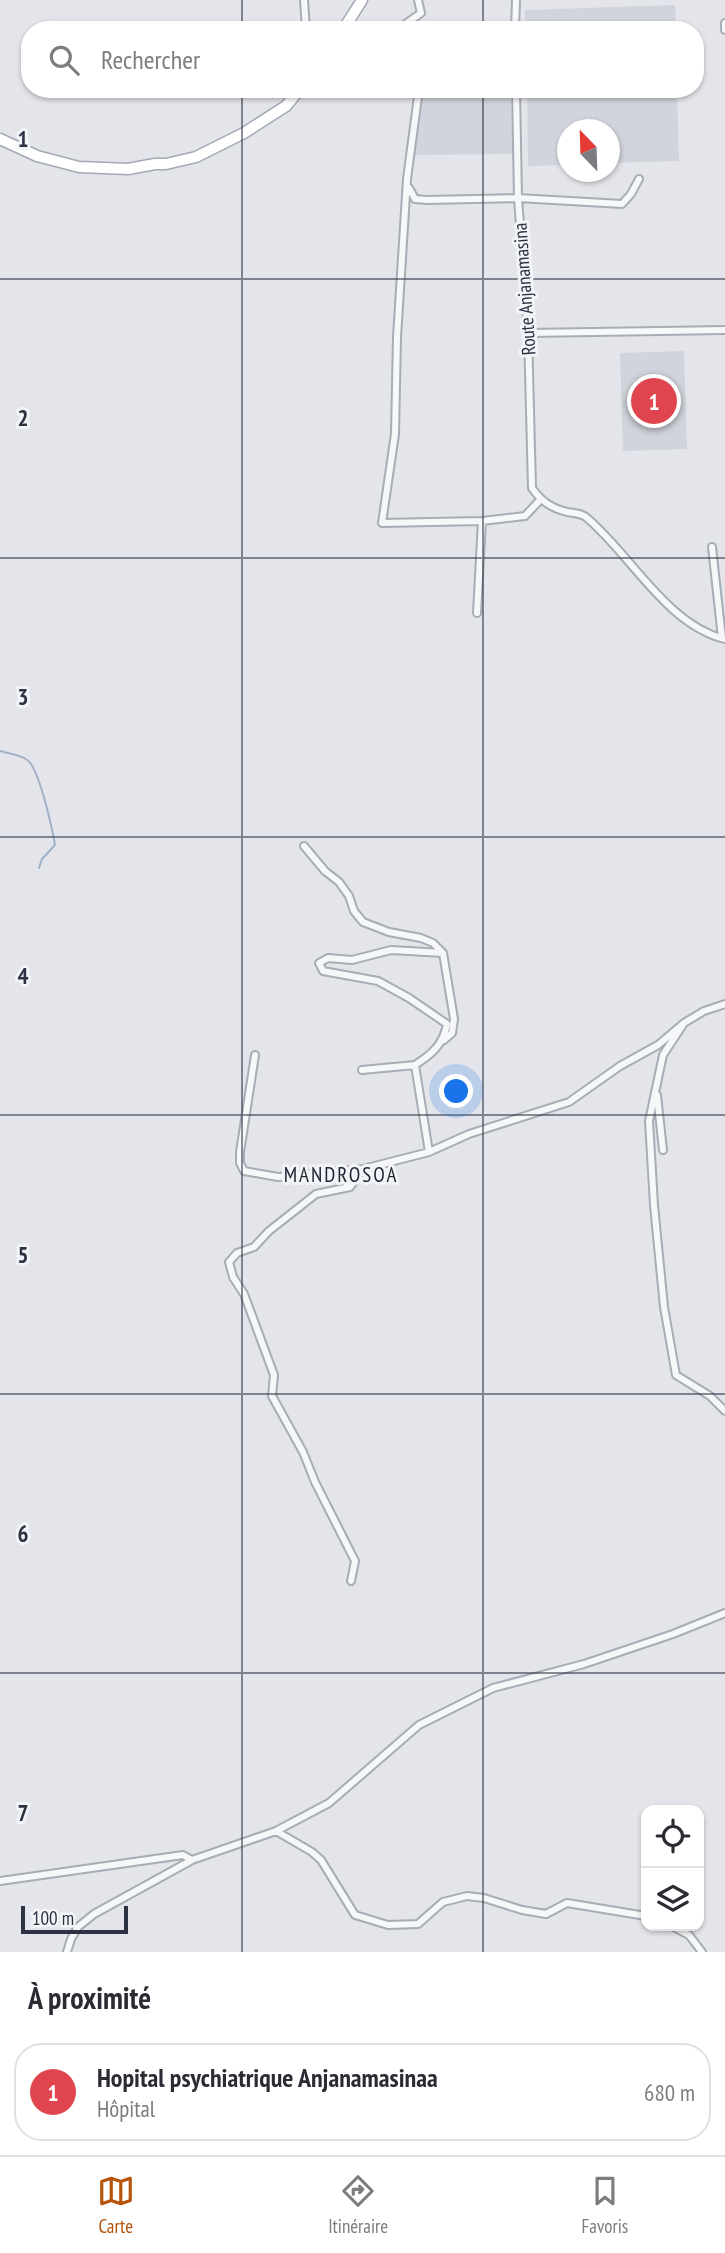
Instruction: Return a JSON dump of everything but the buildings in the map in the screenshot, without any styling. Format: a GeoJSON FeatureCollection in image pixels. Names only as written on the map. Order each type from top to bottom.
{"type":"FeatureCollection","features":[{"type":"Feature","properties":{"kind":"main road"},"geometry":{"type":"LineString","coordinates":[[349,21],[362,0]]}},
{"type":"Feature","properties":{"kind":"main road"},"geometry":{"type":"LineString","coordinates":[[0,139],[37,156],[79,167],[128,169],[166,164],[196,157],[244,132],[286,106],[293,98]]}},
{"type":"Feature","properties":{"kind":"street"},"geometry":{"type":"LineString","coordinates":[[304,0],[305,21]]}},
{"type":"Feature","properties":{"kind":"street"},"geometry":{"type":"LineString","coordinates":[[410,21],[421,13],[418,0]]}},
{"type":"Feature","properties":{"kind":"street"},"geometry":{"type":"LineString","coordinates":[[515,21],[516,0]]}},
{"type":"Feature","properties":{"kind":"street"},"geometry":{"type":"LineString","coordinates":[[725,23],[725,30]]}},
{"type":"Feature","properties":{"kind":"street"},"geometry":{"type":"LineString","coordinates":[[418,98],[407,179],[397,337],[395,434],[382,523],[482,521],[525,516],[540,500],[559,510],[585,515],[684,619],[723,638]]}},
{"type":"Feature","properties":{"kind":"street","name":"Route Anjanamasina"},"geometry":{"type":"LineString","coordinates":[[516,98],[518,198],[527,333],[532,488],[540,500]]}},
{"type":"Feature","properties":{"kind":"street"},"geometry":{"type":"LineString","coordinates":[[407,179],[415,199],[518,198],[622,204],[639,179]]}},
{"type":"Feature","properties":{"kind":"street"},"geometry":{"type":"LineString","coordinates":[[527,333],[725,330]]}},
{"type":"Feature","properties":{"kind":"street"},"geometry":{"type":"LineString","coordinates":[[477,613],[482,521]]}},
{"type":"Feature","properties":{"kind":"street"},"geometry":{"type":"LineString","coordinates":[[712,547],[723,638]]}},
{"type":"Feature","properties":{"kind":"street"},"geometry":{"type":"LineString","coordinates":[[304,846],[325,871],[340,882],[354,911],[363,922],[389,932],[421,938],[433,943],[443,953],[454,1019],[452,1033],[431,1055],[415,1065],[362,1070]]}},
{"type":"Feature","properties":{"kind":"street"},"geometry":{"type":"LineString","coordinates":[[443,953],[391,950],[352,960],[328,958],[319,963],[323,971],[378,981],[409,998],[447,1024],[444,1040]]}},
{"type":"Feature","properties":{"kind":"street"},"geometry":{"type":"LineString","coordinates":[[255,1055],[240,1152],[240,1163],[244,1171],[278,1177],[363,1169],[429,1152],[469,1134],[569,1102],[620,1066],[658,1045],[684,1023],[725,1003]]}},
{"type":"Feature","properties":{"kind":"street"},"geometry":{"type":"LineString","coordinates":[[684,1023],[663,1055],[649,1121],[664,1307],[676,1374],[710,1396],[725,1411]]}},
{"type":"Feature","properties":{"kind":"street"},"geometry":{"type":"LineString","coordinates":[[415,1065],[429,1152]]}},
{"type":"Feature","properties":{"kind":"street"},"geometry":{"type":"LineString","coordinates":[[657,1090],[663,1150]]}},
{"type":"Feature","properties":{"kind":"street"},"geometry":{"type":"LineString","coordinates":[[351,1581],[355,1561],[303,1452],[272,1396],[274,1375],[229,1262],[237,1254],[254,1247],[269,1231],[316,1194],[350,1188],[363,1169]]}},
{"type":"Feature","properties":{"kind":"street"},"geometry":{"type":"LineString","coordinates":[[64,1952],[78,1927],[94,1914],[192,1860],[276,1830],[329,1803],[419,1725],[493,1688],[584,1664],[725,1613]]}},
{"type":"Feature","properties":{"kind":"street"},"geometry":{"type":"LineString","coordinates":[[276,1830],[321,1860],[355,1915],[388,1925],[418,1924],[443,1902],[467,1896],[546,1914],[567,1903],[641,1915]]}},
{"type":"Feature","properties":{"kind":"street"},"geometry":{"type":"LineString","coordinates":[[0,1881],[157,1857],[183,1855],[192,1860]]}},
{"type":"Feature","properties":{"kind":"street"},"geometry":{"type":"LineString","coordinates":[[681,1931],[689,1935],[702,1952]]}},
{"type":"Feature","properties":{"kind":"shaded area"},"geometry":{"type":"Polygon","coordinates":[[[675,5],[676,21],[525,21],[525,10],[675,5]]]}},
{"type":"Feature","properties":{"kind":"shaded area"},"geometry":{"type":"Polygon","coordinates":[[[420,98],[510,98],[513,154],[412,155],[420,98]]]}},
{"type":"Feature","properties":{"kind":"shaded area"},"geometry":{"type":"Polygon","coordinates":[[[527,98],[677,98],[679,161],[620,163],[620,119],[557,119],[557,165],[528,166],[527,98]]]}},
{"type":"Feature","properties":{"kind":"shaded area"},"geometry":{"type":"Polygon","coordinates":[[[684,351],[687,449],[623,451],[620,353],[684,351]]]}},
{"type":"Feature","properties":{"kind":"waterway"},"geometry":{"type":"LineString","coordinates":[[0,751],[28,761],[39,780],[55,845],[42,859],[39,868]]}},
{"type":"Feature","properties":{"kind":"place","name":"Hopital psychiatrique Anjanamasinaa"},"geometry":{"type":"Point","coordinates":[654,401]}},
{"type":"Feature","properties":{"kind":"district","name":"MANDROSOA"},"geometry":{"type":"Point","coordinates":[341,1175]}}]}
